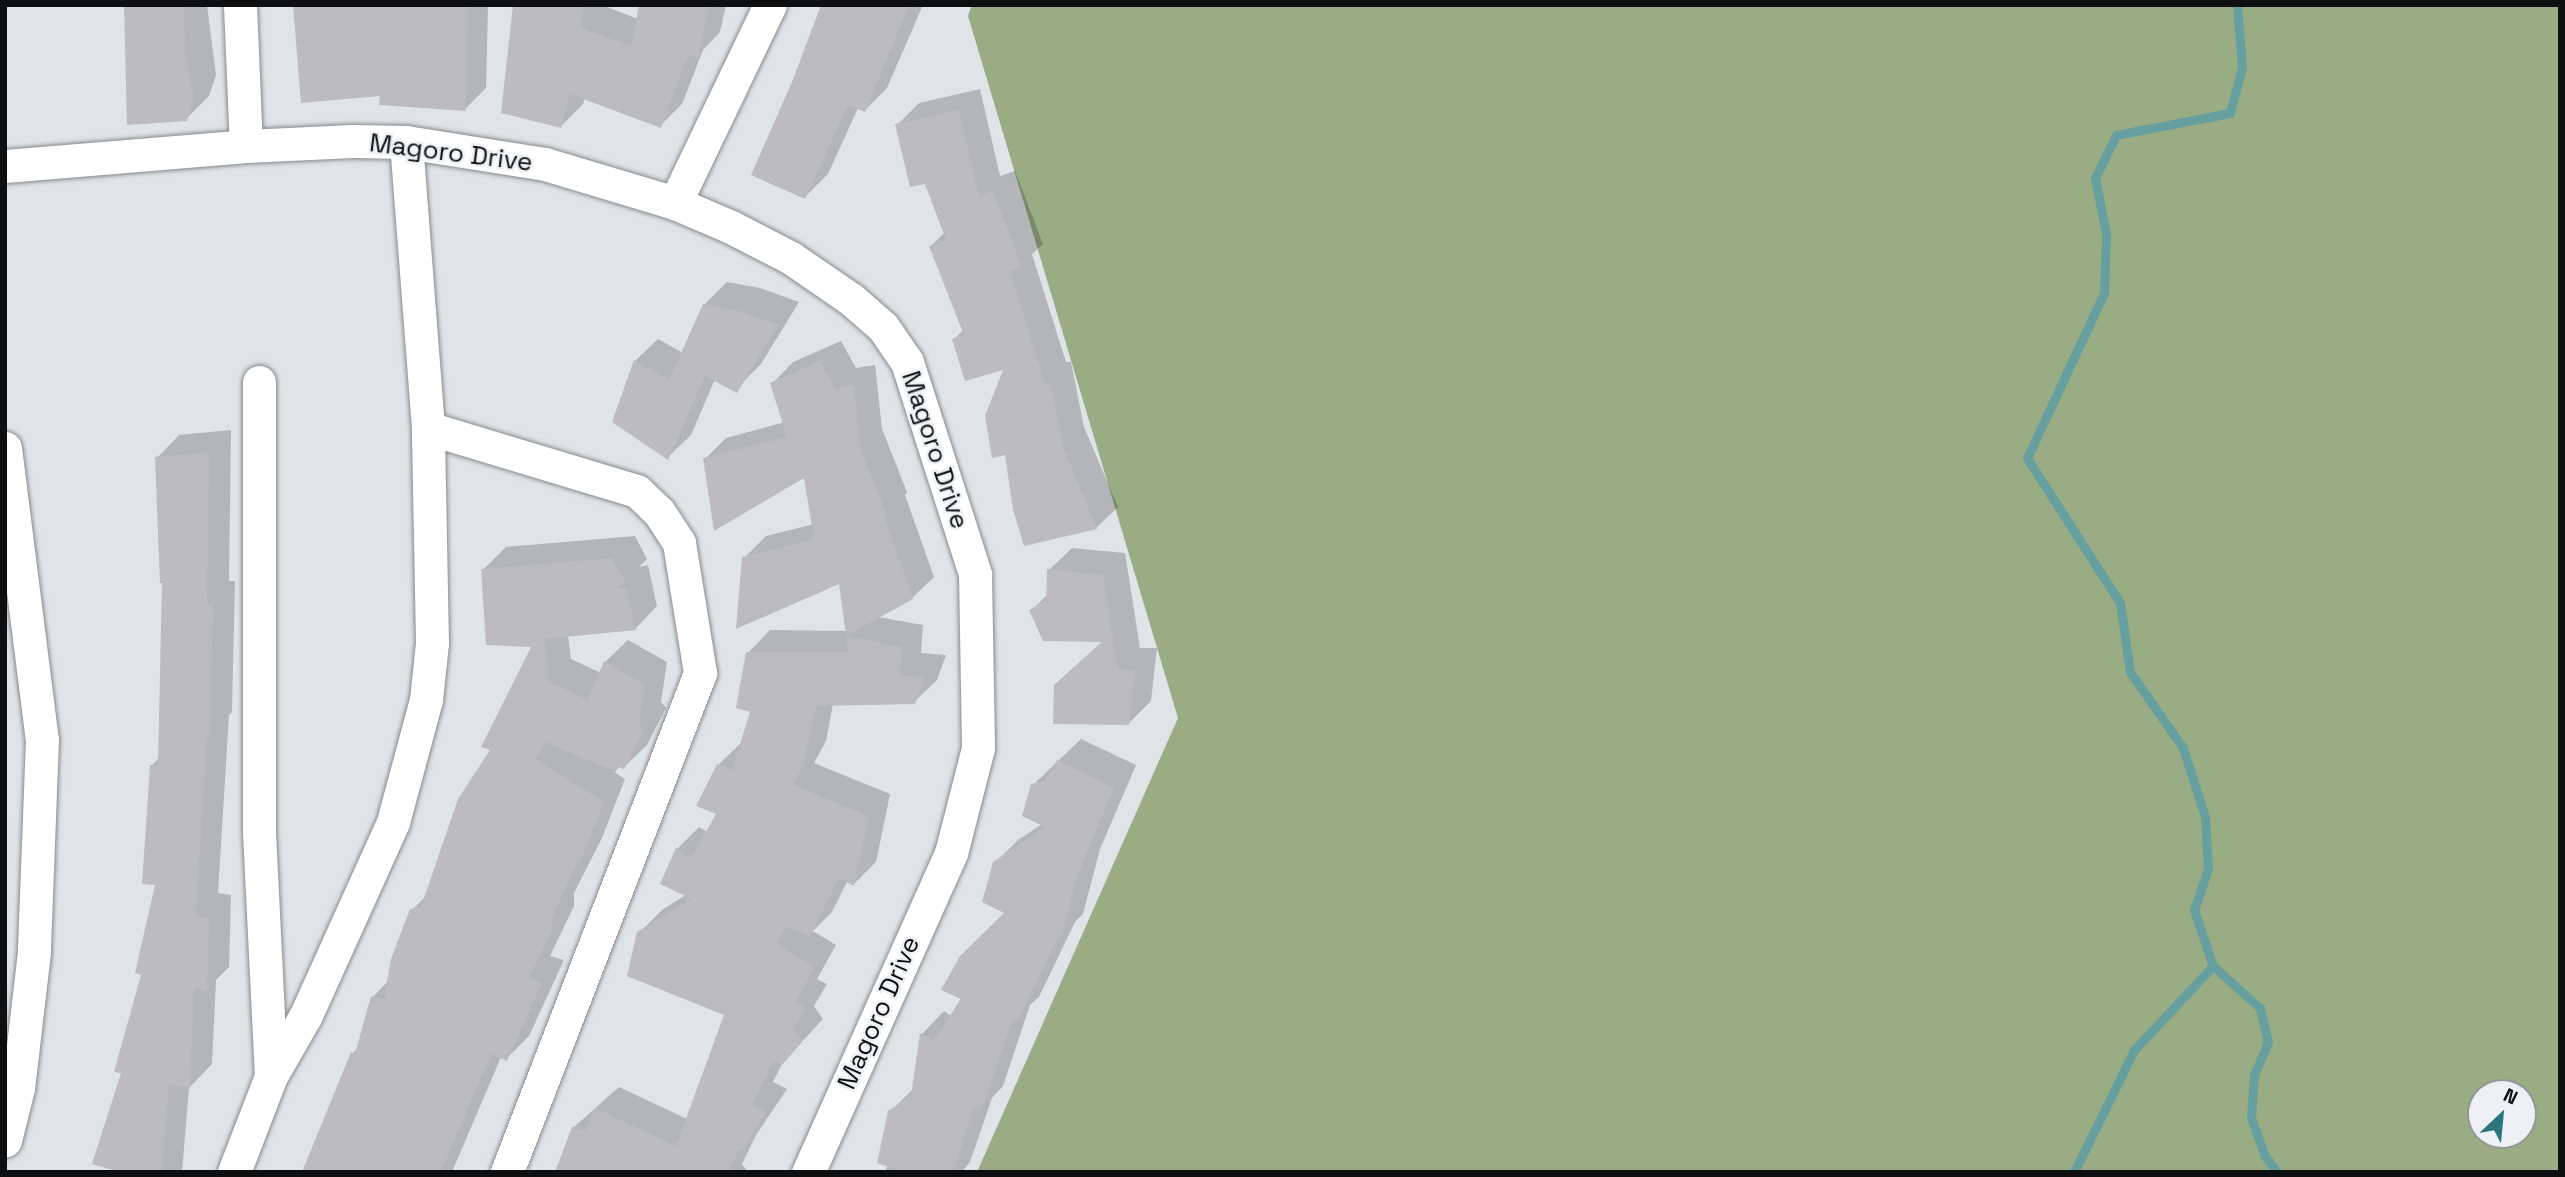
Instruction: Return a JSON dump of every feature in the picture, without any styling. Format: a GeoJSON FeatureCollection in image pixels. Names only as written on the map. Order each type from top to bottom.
{"type":"FeatureCollection","features":[{"type":"Feature","properties":{"kind":"street"},"geometry":{"type":"LineString","coordinates":[[240,5],[246,146]]}},
{"type":"Feature","properties":{"kind":"street"},"geometry":{"type":"LineString","coordinates":[[675,203],[770,5]]}},
{"type":"Feature","properties":{"kind":"street"},"geometry":{"type":"LineString","coordinates":[[234,1172],[271,1076],[306,1015],[393,822],[426,700],[432,643],[428,428],[406,142]]}},
{"type":"Feature","properties":{"kind":"street","name":"Magoro Drive"},"geometry":{"type":"LineString","coordinates":[[5,166],[246,146],[406,142],[545,164],[675,203],[791,258],[852,300],[883,327],[907,362],[975,574],[978,748],[951,853],[807,1172]]}},
{"type":"Feature","properties":{"kind":"street"},"geometry":{"type":"LineString","coordinates":[[259,382],[259,832],[271,1076]]}},
{"type":"Feature","properties":{"kind":"street"},"geometry":{"type":"LineString","coordinates":[[428,428],[637,491],[659,512],[679,543],[700,673],[507,1172]]}},
{"type":"Feature","properties":{"kind":"street"},"geometry":{"type":"LineString","coordinates":[[5,448],[42,739],[34,952],[16,1019],[18,1088],[5,1140]]}},
{"type":"Feature","properties":{"kind":"green space"},"geometry":{"type":"Polygon","coordinates":[[[972,5],[2560,5],[2560,1172],[977,1172],[1178,718],[968,16],[972,5]]]}},
{"type":"Feature","properties":{"kind":"building"},"geometry":{"type":"Polygon","coordinates":[[[124,5],[184,5],[185,52],[194,98],[187,121],[127,125],[124,5]]]}},
{"type":"Feature","properties":{"kind":"building"},"geometry":{"type":"Polygon","coordinates":[[[293,5],[468,5],[466,111],[379,105],[380,96],[301,103],[293,5]]]}},
{"type":"Feature","properties":{"kind":"building"},"geometry":{"type":"Polygon","coordinates":[[[513,5],[583,5],[581,28],[631,46],[639,5],[709,5],[699,57],[688,55],[661,128],[570,94],[561,128],[501,113],[513,5]]]}},
{"type":"Feature","properties":{"kind":"building"},"geometry":{"type":"Polygon","coordinates":[[[821,5],[909,5],[865,112],[848,105],[805,199],[751,175],[792,82],[821,5]]]}},
{"type":"Feature","properties":{"kind":"building"},"geometry":{"type":"Polygon","coordinates":[[[959,110],[979,196],[993,191],[1022,267],[1010,271],[1045,383],[1050,382],[1064,449],[1097,529],[1024,546],[1013,510],[1005,455],[992,458],[985,416],[1003,370],[965,381],[952,339],[964,335],[929,246],[946,240],[925,184],[910,187],[895,124],[959,110]]]}},
{"type":"Feature","properties":{"kind":"building"},"geometry":{"type":"Polygon","coordinates":[[[703,304],[736,310],[778,325],[737,393],[705,376],[668,460],[612,422],[634,360],[669,380],[703,304]]]}},
{"type":"Feature","properties":{"kind":"building"},"geometry":{"type":"Polygon","coordinates":[[[820,361],[835,389],[854,385],[861,451],[887,515],[884,516],[913,599],[846,636],[839,584],[736,629],[742,557],[814,539],[804,478],[714,531],[703,458],[787,437],[770,383],[820,361]]]}},
{"type":"Feature","properties":{"kind":"building"},"geometry":{"type":"Polygon","coordinates":[[[209,452],[207,603],[213,603],[210,736],[207,736],[196,915],[209,918],[207,991],[194,988],[190,1089],[169,1084],[162,1172],[120,1172],[92,1164],[121,1073],[114,1072],[141,975],[135,973],[155,885],[142,884],[150,765],[158,765],[162,583],[155,457],[209,452]]]}},
{"type":"Feature","properties":{"kind":"building"},"geometry":{"type":"Polygon","coordinates":[[[612,558],[626,583],[615,589],[626,587],[636,630],[545,639],[549,682],[588,700],[604,661],[645,685],[639,725],[644,731],[624,769],[618,767],[616,772],[545,742],[536,759],[604,802],[580,863],[578,861],[552,917],[552,931],[529,978],[542,983],[507,1061],[491,1054],[441,1172],[302,1172],[351,1052],[355,1054],[371,996],[384,999],[391,959],[410,909],[421,907],[458,799],[490,750],[481,747],[531,647],[486,645],[481,569],[612,558]]]}},
{"type":"Feature","properties":{"kind":"building"},"geometry":{"type":"Polygon","coordinates":[[[1047,569],[1103,575],[1118,670],[1135,670],[1129,725],[1053,724],[1054,685],[1102,642],[1043,641],[1029,610],[1046,600],[1047,569]]]}},
{"type":"Feature","properties":{"kind":"building"},"geometry":{"type":"Polygon","coordinates":[[[846,636],[902,647],[899,675],[925,677],[915,704],[816,706],[804,764],[793,785],[869,816],[854,886],[839,878],[810,936],[786,927],[777,944],[815,967],[796,1002],[806,1007],[793,1029],[802,1042],[782,1065],[773,1062],[752,1105],[766,1112],[743,1150],[739,1149],[729,1172],[555,1172],[572,1127],[585,1131],[595,1108],[676,1146],[724,1015],[627,976],[637,932],[692,899],[660,884],[676,848],[691,858],[716,814],[696,806],[717,764],[732,770],[750,712],[736,708],[746,652],[848,652],[846,636]]]}},
{"type":"Feature","properties":{"kind":"building"},"geometry":{"type":"Polygon","coordinates":[[[1057,760],[1114,788],[1078,874],[1061,939],[1058,937],[1017,1022],[1012,1020],[981,1111],[974,1107],[953,1172],[904,1172],[877,1163],[888,1111],[911,1096],[920,1033],[933,1041],[961,999],[941,990],[960,956],[1004,913],[982,902],[993,862],[1045,827],[1022,816],[1031,784],[1045,781],[1057,760]]]}},
{"type":"Feature","properties":{"kind":"waterway"},"geometry":{"type":"LineString","coordinates":[[2237,5],[2242,67],[2230,113],[2116,135],[2095,178],[2106,234],[2104,293],[2027,458],[2120,603],[2130,672],[2183,748],[2205,817],[2208,869],[2194,910],[2213,966],[2260,1008],[2268,1042],[2254,1075],[2251,1118],[2265,1156],[2277,1172]]}},
{"type":"Feature","properties":{"kind":"waterway"},"geometry":{"type":"LineString","coordinates":[[2074,1172],[2134,1050],[2213,966]]}}]}
